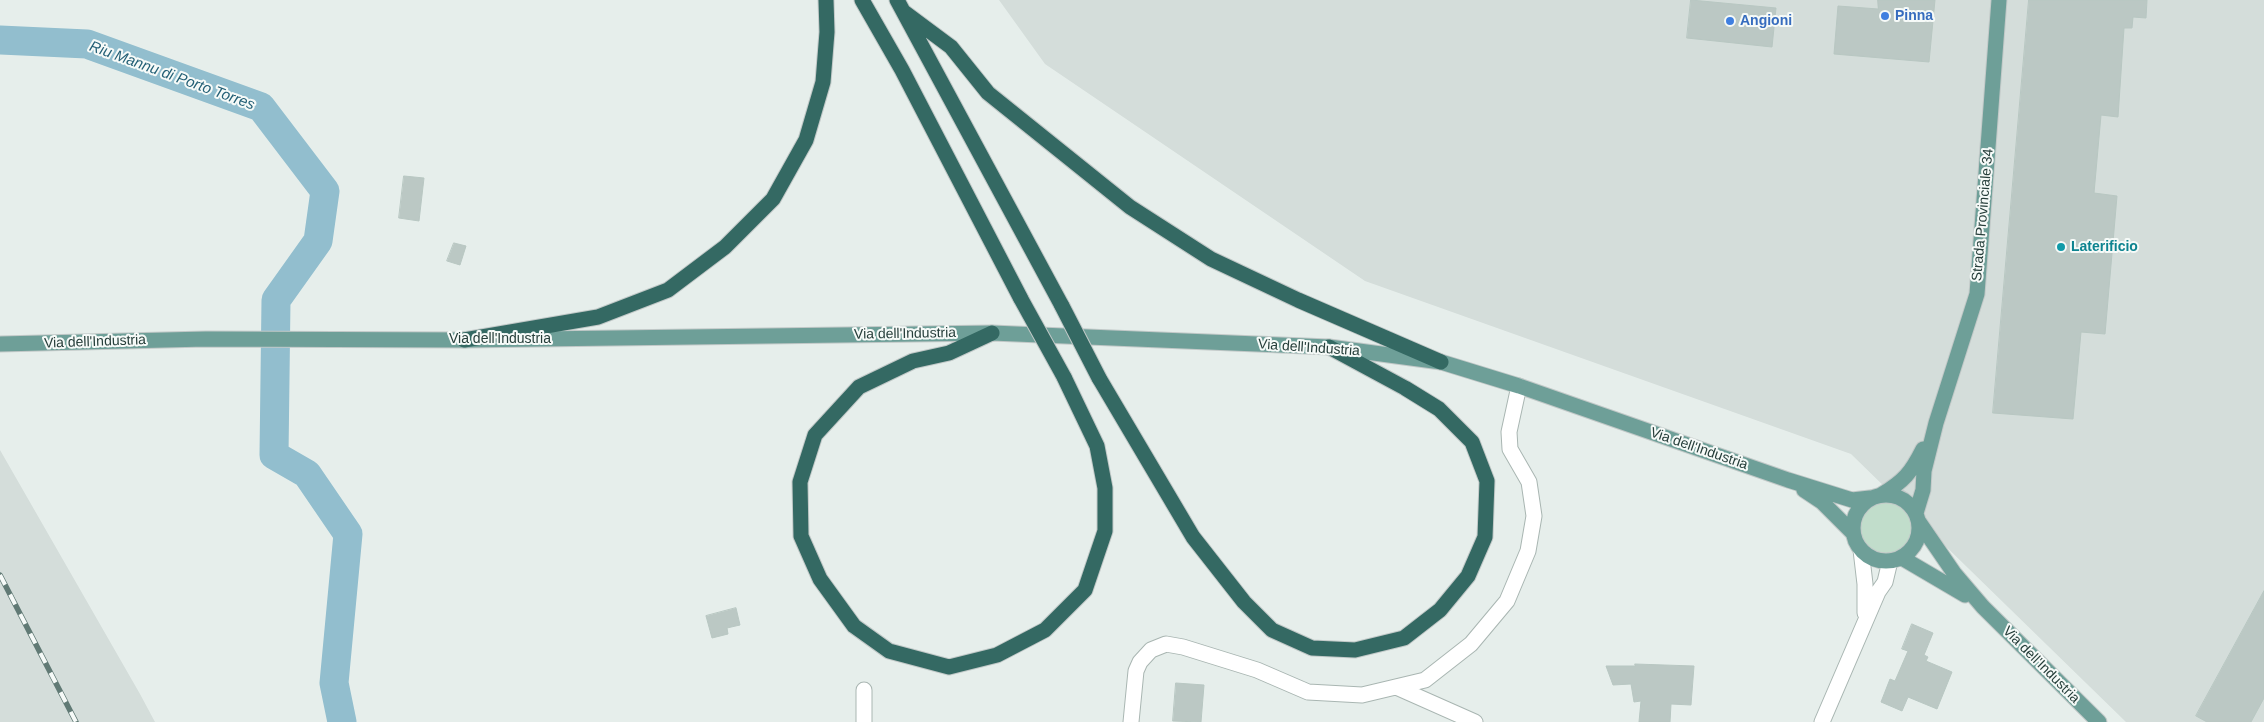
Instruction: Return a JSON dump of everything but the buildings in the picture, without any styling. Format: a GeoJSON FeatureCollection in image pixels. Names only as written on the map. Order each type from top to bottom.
{"type":"FeatureCollection","features":[{"type":"Feature","properties":{"kind":"highway"},"geometry":{"type":"LineString","coordinates":[[464,340],[598,317],[668,290],[725,246],[773,199],[806,140],[823,82],[827,32],[826,0]]}},
{"type":"Feature","properties":{"kind":"highway"},"geometry":{"type":"LineString","coordinates":[[862,0],[902,70],[1021,299],[1064,377],[1097,446],[1105,488],[1105,530],[1085,590],[1045,630],[997,655],[949,667],[889,651],[854,626],[820,579],[801,536],[800,482],[815,435],[859,387],[913,361],[949,353],[992,333]]}},
{"type":"Feature","properties":{"kind":"highway"},"geometry":{"type":"LineString","coordinates":[[900,6],[1099,378],[1193,537],[1244,602],[1272,630],[1312,648],[1355,650],[1404,638],[1440,610],[1468,576],[1485,537],[1487,481],[1472,442],[1439,409],[1405,388],[1329,347]]}},
{"type":"Feature","properties":{"kind":"highway"},"geometry":{"type":"LineString","coordinates":[[900,6],[950,47],[988,93],[1130,207],[1211,258],[1298,300],[1441,362]]}},
{"type":"Feature","properties":{"kind":"main road","name":"Strada Provinciale 34"},"geometry":{"type":"LineString","coordinates":[[1936,423],[1977,294],[1999,0]]}},
{"type":"Feature","properties":{"kind":"main road","name":"Via dell'Industria"},"geometry":{"type":"LineString","coordinates":[[0,344],[206,339],[464,340],[992,333],[1329,347],[1441,362],[1519,386],[1788,480],[1852,500],[1876,497]]}},
{"type":"Feature","properties":{"kind":"main road"},"geometry":{"type":"LineString","coordinates":[[1936,423],[1918,517],[1918,538],[1909,553],[1896,560],[1874,560],[1861,550],[1853,534],[1854,517],[1858,510],[1903,481],[1913,469],[1936,423]]}},
{"type":"Feature","properties":{"kind":"main road","name":"Via dell'Industria"},"geometry":{"type":"LineString","coordinates":[[1788,480],[1822,502],[1853,534]]}},
{"type":"Feature","properties":{"kind":"main road"},"geometry":{"type":"LineString","coordinates":[[1876,497],[1889,495],[1905,500],[1918,517]]}},
{"type":"Feature","properties":{"kind":"main road","name":"Via dell'Industria"},"geometry":{"type":"LineString","coordinates":[[1918,517],[1954,573],[1983,607],[2099,722]]}},
{"type":"Feature","properties":{"kind":"main road","name":"Via dell'Industria"},"geometry":{"type":"LineString","coordinates":[[1896,560],[1948,583],[1983,607]]}},
{"type":"Feature","properties":{"kind":"street"},"geometry":{"type":"LineString","coordinates":[[1132,722],[1136,671],[1140,662],[1151,650],[1166,644],[1184,647],[1257,670],[1308,692],[1362,695],[1424,680],[1471,644],[1507,601],[1528,551],[1534,516],[1529,482],[1510,448],[1509,432],[1519,386]]}},
{"type":"Feature","properties":{"kind":"street"},"geometry":{"type":"LineString","coordinates":[[1861,550],[1867,607],[1862,629]]}},
{"type":"Feature","properties":{"kind":"street"},"geometry":{"type":"LineString","coordinates":[[1822,722],[1878,592],[1896,560]]}},
{"type":"Feature","properties":{"kind":"street"},"geometry":{"type":"LineString","coordinates":[[1396,687],[1474,722]]}},
{"type":"Feature","properties":{"kind":"street"},"geometry":{"type":"LineString","coordinates":[[864,690],[864,722]]}},
{"type":"Feature","properties":{"kind":"shaded area"},"geometry":{"type":"Polygon","coordinates":[[[999,0],[2264,0],[2264,722],[2126,722],[1851,454],[1365,281],[1045,64],[999,0]]]}},
{"type":"Feature","properties":{"kind":"shaded area"},"geometry":{"type":"Polygon","coordinates":[[[0,450],[140,694],[155,722],[0,722],[0,450]]]}},
{"type":"Feature","properties":{"kind":"green space"},"geometry":{"type":"Polygon","coordinates":[[[1882,502],[1892,502],[1902,506],[1910,514],[1914,529],[1910,544],[1902,552],[1892,556],[1882,556],[1872,552],[1864,544],[1860,534],[1860,524],[1864,514],[1872,506],[1882,502]]]}},
{"type":"Feature","properties":{"kind":"waterway","name":"Riu Mannu di Porto Torres"},"geometry":{"type":"LineString","coordinates":[[0,40],[87,44],[261,107],[325,191],[318,241],[276,300],[274,455],[307,474],[348,534],[334,683],[342,722]]}},
{"type":"Feature","properties":{"kind":"railway"},"geometry":{"type":"LineString","coordinates":[[0,575],[76,722]]}},
{"type":"Feature","properties":{"kind":"place","name":"Pinna"},"geometry":{"type":"Point","coordinates":[1885,16]}},
{"type":"Feature","properties":{"kind":"place","name":"Angioni"},"geometry":{"type":"Point","coordinates":[1730,21]}},
{"type":"Feature","properties":{"kind":"place","name":"Laterificio"},"geometry":{"type":"Point","coordinates":[2061,247]}}]}
